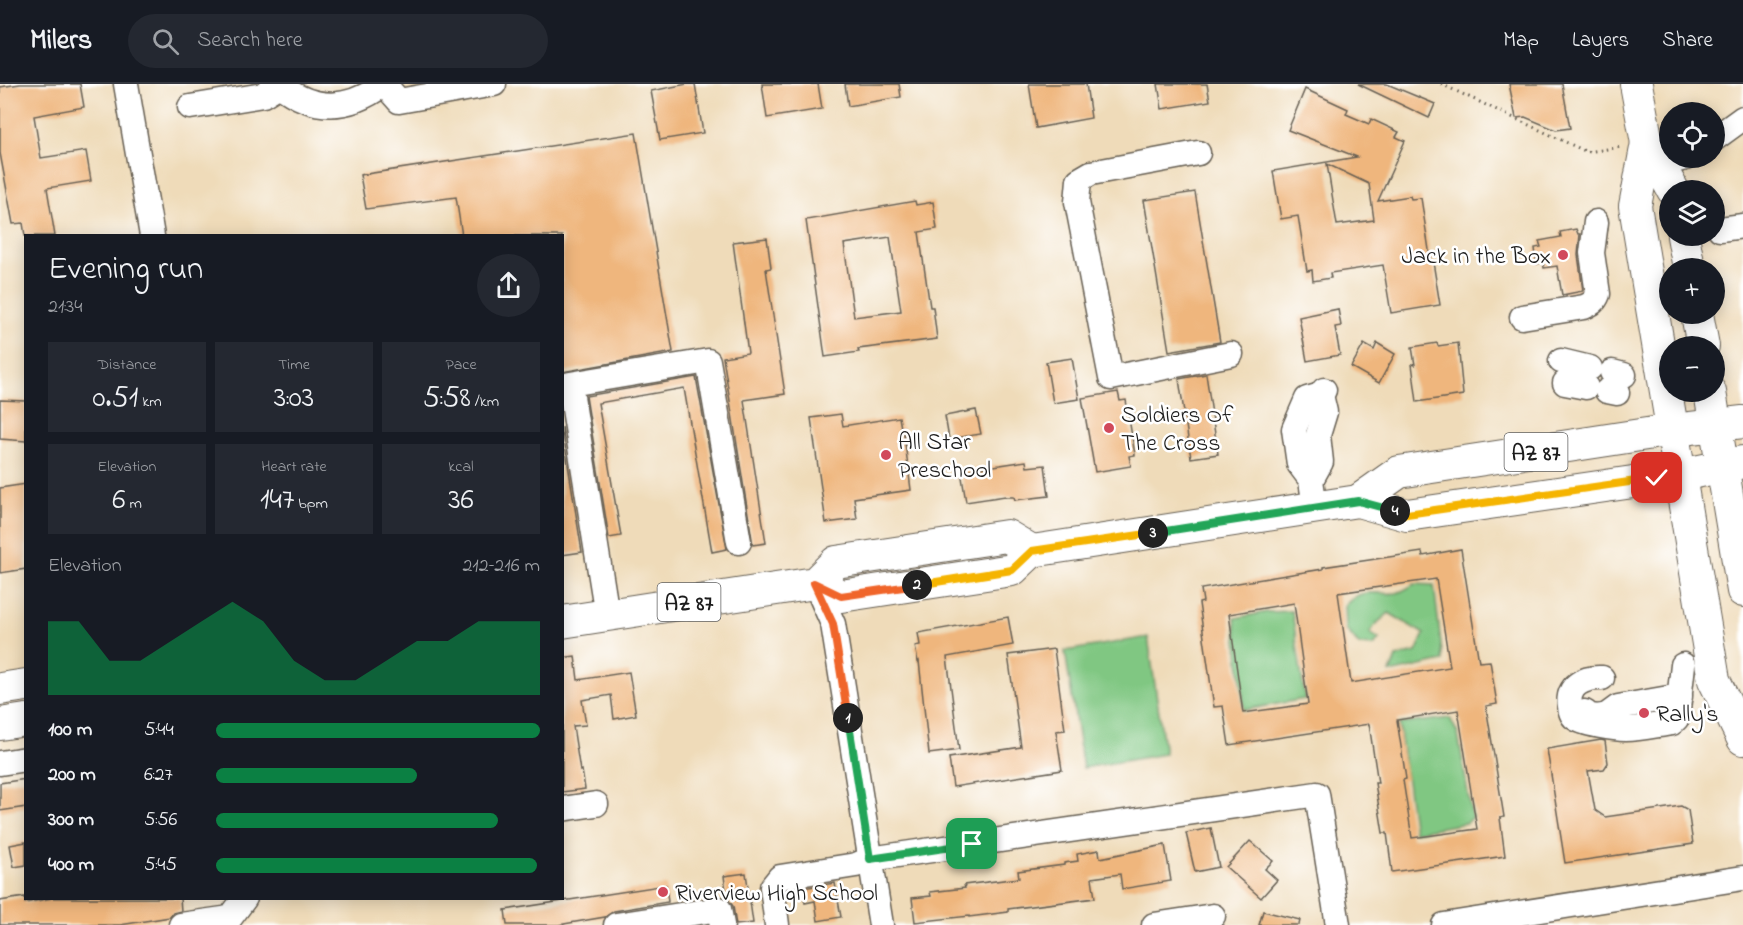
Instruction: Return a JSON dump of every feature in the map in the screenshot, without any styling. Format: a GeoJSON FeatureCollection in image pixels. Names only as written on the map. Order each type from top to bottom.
{"type":"FeatureCollection","features":[{"type":"Feature","properties":{"kind":"main road"},"geometry":{"type":"LineString","coordinates":[[1636,84],[1659,145]]}},
{"type":"Feature","properties":{"kind":"main road"},"geometry":{"type":"LineString","coordinates":[[1663,168],[1635,206],[1714,680],[1743,739]]}},
{"type":"Feature","properties":{"kind":"main road"},"geometry":{"type":"LineString","coordinates":[[1716,402],[1730,423],[1743,591]]}},
{"type":"Feature","properties":{"kind":"main road","name":"AZ 87"},"geometry":{"type":"LineString","coordinates":[[1358,501],[1399,472],[1730,423]]}},
{"type":"Feature","properties":{"kind":"main road","name":"AZ 87"},"geometry":{"type":"LineString","coordinates":[[564,622],[814,583],[841,596],[1012,570],[1032,551],[1313,494],[1358,501],[1407,514],[1681,475],[1733,464]]}},
{"type":"Feature","properties":{"kind":"main road"},"geometry":{"type":"LineString","coordinates":[[0,689],[24,685]]}},
{"type":"Feature","properties":{"kind":"main road"},"geometry":{"type":"LineString","coordinates":[[0,724],[24,720]]}},
{"type":"Feature","properties":{"kind":"street"},"geometry":{"type":"LineString","coordinates":[[126,84],[152,234]]}},
{"type":"Feature","properties":{"kind":"street"},"geometry":{"type":"LineString","coordinates":[[190,106],[263,95],[279,84],[298,98],[320,105],[343,105],[365,98],[384,84],[399,100],[494,84]]}},
{"type":"Feature","properties":{"kind":"street"},"geometry":{"type":"LineString","coordinates":[[1725,131],[1743,118]]}},
{"type":"Feature","properties":{"kind":"street"},"geometry":{"type":"LineString","coordinates":[[1198,153],[1091,173],[1079,180],[1077,202],[1111,378],[1231,354]]}},
{"type":"Feature","properties":{"kind":"street"},"geometry":{"type":"LineString","coordinates":[[1522,317],[1584,307],[1592,304],[1596,299],[1598,294],[1592,253],[1596,222]]}},
{"type":"Feature","properties":{"kind":"street"},"geometry":{"type":"LineString","coordinates":[[607,615],[570,384],[708,361],[739,542]]}},
{"type":"Feature","properties":{"kind":"street"},"geometry":{"type":"LineString","coordinates":[[1313,494],[1321,462],[1318,435],[1325,412],[1322,392]]}},
{"type":"Feature","properties":{"kind":"street"},"geometry":{"type":"LineString","coordinates":[[814,583],[833,624],[881,925]]}},
{"type":"Feature","properties":{"kind":"street"},"geometry":{"type":"LineString","coordinates":[[1602,678],[1590,677],[1580,682],[1572,690],[1569,698],[1570,709],[1575,718],[1625,729],[1672,723],[1677,718],[1683,665]]}},
{"type":"Feature","properties":{"kind":"street"},"geometry":{"type":"LineString","coordinates":[[0,763],[24,759]]}},
{"type":"Feature","properties":{"kind":"street"},"geometry":{"type":"LineString","coordinates":[[777,925],[772,887],[780,877],[856,864],[870,859],[1317,794],[1338,925]]}},
{"type":"Feature","properties":{"kind":"street"},"geometry":{"type":"LineString","coordinates":[[564,809],[596,804]]}},
{"type":"Feature","properties":{"kind":"street"},"geometry":{"type":"LineString","coordinates":[[1444,925],[1743,878]]}},
{"type":"Feature","properties":{"kind":"street"},"geometry":{"type":"LineString","coordinates":[[181,925],[230,918],[244,900]]}},
{"type":"Feature","properties":{"kind":"street"},"geometry":{"type":"LineString","coordinates":[[616,925],[719,909],[722,925]]}},
{"type":"Feature","properties":{"kind":"street"},"geometry":{"type":"LineString","coordinates":[[1154,925],[1213,916]]}},
{"type":"Feature","properties":{"kind":"path"},"geometry":{"type":"LineString","coordinates":[[1441,84],[1587,152],[1659,163]]}},
{"type":"Feature","properties":{"kind":"green space"},"geometry":{"type":"Polygon","coordinates":[[[1414,584],[1434,585],[1443,661],[1390,673],[1396,657],[1416,652],[1424,634],[1389,613],[1375,625],[1370,633],[1379,639],[1374,646],[1359,645],[1346,629],[1345,605],[1364,593],[1396,593],[1414,584]]]}},
{"type":"Feature","properties":{"kind":"green space"},"geometry":{"type":"Polygon","coordinates":[[[1292,611],[1305,699],[1244,710],[1235,618],[1267,612],[1292,611]]]}},
{"type":"Feature","properties":{"kind":"green space"},"geometry":{"type":"Polygon","coordinates":[[[1148,637],[1165,754],[1083,768],[1065,651],[1148,637]]]}},
{"type":"Feature","properties":{"kind":"green space"},"geometry":{"type":"Polygon","coordinates":[[[1450,718],[1458,734],[1472,817],[1466,823],[1414,832],[1399,724],[1450,718]]]}},
{"type":"Feature","properties":{"kind":"building"},"geometry":{"type":"Polygon","coordinates":[[[20,84],[80,84],[84,107],[34,116],[41,158],[86,151],[91,181],[47,188],[55,234],[25,234],[23,223],[13,224],[0,153],[0,87],[20,84]]]}},
{"type":"Feature","properties":{"kind":"building"},"geometry":{"type":"Polygon","coordinates":[[[695,84],[703,133],[660,140],[651,91],[695,84]]]}},
{"type":"Feature","properties":{"kind":"building"},"geometry":{"type":"Polygon","coordinates":[[[762,84],[818,84],[822,109],[767,118],[762,84]]]}},
{"type":"Feature","properties":{"kind":"building"},"geometry":{"type":"Polygon","coordinates":[[[845,84],[899,84],[901,97],[848,106],[845,84]]]}},
{"type":"Feature","properties":{"kind":"building"},"geometry":{"type":"Polygon","coordinates":[[[1029,84],[1086,84],[1091,118],[1036,128],[1029,84]]]}},
{"type":"Feature","properties":{"kind":"building"},"geometry":{"type":"Polygon","coordinates":[[[1158,84],[1207,84],[1210,101],[1162,109],[1158,84]]]}},
{"type":"Feature","properties":{"kind":"building"},"geometry":{"type":"Polygon","coordinates":[[[1358,84],[1387,84],[1435,104],[1429,118],[1358,84]]]}},
{"type":"Feature","properties":{"kind":"building"},"geometry":{"type":"Polygon","coordinates":[[[1509,84],[1562,84],[1570,128],[1556,130],[1525,117],[1516,118],[1509,84]]]}},
{"type":"Feature","properties":{"kind":"building"},"geometry":{"type":"Polygon","coordinates":[[[1305,89],[1348,109],[1346,114],[1369,124],[1371,119],[1399,132],[1396,137],[1405,141],[1378,201],[1410,196],[1411,199],[1421,198],[1440,305],[1391,313],[1383,265],[1330,273],[1331,278],[1313,281],[1312,270],[1307,271],[1298,216],[1281,219],[1273,171],[1357,157],[1288,130],[1305,89]],[[1327,164],[1337,225],[1374,220],[1369,184],[1327,164]]]}},
{"type":"Feature","properties":{"kind":"building"},"geometry":{"type":"Polygon","coordinates":[[[636,133],[673,352],[564,372],[564,234],[462,234],[456,197],[366,209],[360,175],[636,133]]]}},
{"type":"Feature","properties":{"kind":"building"},"geometry":{"type":"Polygon","coordinates":[[[1195,192],[1220,342],[1169,351],[1144,200],[1195,192]]]}},
{"type":"Feature","properties":{"kind":"building"},"geometry":{"type":"Polygon","coordinates":[[[915,201],[916,205],[933,202],[937,229],[919,232],[937,339],[858,349],[859,352],[825,357],[806,220],[915,201]],[[890,237],[844,244],[854,317],[901,311],[890,237]]]}},
{"type":"Feature","properties":{"kind":"building","name":"Jack in the Box"},"geometry":{"type":"Polygon","coordinates":[[[1576,229],[1580,234],[1578,255],[1583,291],[1562,295],[1557,266],[1544,268],[1543,262],[1537,264],[1535,248],[1541,247],[1539,241],[1561,237],[1560,232],[1576,229]]]}},
{"type":"Feature","properties":{"kind":"building"},"geometry":{"type":"Polygon","coordinates":[[[767,238],[771,268],[766,269],[785,394],[744,400],[766,543],[753,545],[723,357],[748,353],[733,242],[767,238]]]}},
{"type":"Feature","properties":{"kind":"building"},"geometry":{"type":"Polygon","coordinates":[[[1338,309],[1341,326],[1335,327],[1340,355],[1307,361],[1299,317],[1338,309]]]}},
{"type":"Feature","properties":{"kind":"building"},"geometry":{"type":"Polygon","coordinates":[[[1377,343],[1395,354],[1379,383],[1351,367],[1364,344],[1374,350],[1377,343]]]}},
{"type":"Feature","properties":{"kind":"building"},"geometry":{"type":"Polygon","coordinates":[[[1437,343],[1438,346],[1458,343],[1463,395],[1417,402],[1412,347],[1437,343]]]}},
{"type":"Feature","properties":{"kind":"building"},"geometry":{"type":"Polygon","coordinates":[[[1072,358],[1079,399],[1053,403],[1046,362],[1072,358]]]}},
{"type":"Feature","properties":{"kind":"building"},"geometry":{"type":"Polygon","coordinates":[[[1206,374],[1218,454],[1191,458],[1179,379],[1206,374]]]}},
{"type":"Feature","properties":{"kind":"building"},"geometry":{"type":"Polygon","coordinates":[[[696,377],[727,549],[712,552],[684,388],[598,403],[621,536],[609,538],[586,396],[696,377]]]}},
{"type":"Feature","properties":{"kind":"building","name":"Soldiers Of The Cross"},"geometry":{"type":"Polygon","coordinates":[[[1118,392],[1120,401],[1126,400],[1135,455],[1129,456],[1131,466],[1095,472],[1082,398],[1118,392]]]}},
{"type":"Feature","properties":{"kind":"building"},"geometry":{"type":"Polygon","coordinates":[[[0,400],[24,401],[24,441],[0,439],[0,400]]]}},
{"type":"Feature","properties":{"kind":"building"},"geometry":{"type":"Polygon","coordinates":[[[976,410],[981,434],[949,439],[945,416],[976,410]]]}},
{"type":"Feature","properties":{"kind":"building"},"geometry":{"type":"Polygon","coordinates":[[[841,414],[843,426],[899,417],[901,428],[903,427],[911,490],[854,498],[857,519],[826,523],[811,418],[841,414]]]}},
{"type":"Feature","properties":{"kind":"building"},"geometry":{"type":"Polygon","coordinates":[[[564,440],[582,552],[564,555],[564,440]]]}},
{"type":"Feature","properties":{"kind":"building"},"geometry":{"type":"Polygon","coordinates":[[[1026,461],[1027,467],[1045,465],[1049,496],[1015,500],[1014,497],[1005,496],[966,502],[961,471],[1026,461]]]}},
{"type":"Feature","properties":{"kind":"building"},"geometry":{"type":"Polygon","coordinates":[[[24,484],[24,569],[0,573],[0,488],[24,484]]]}},
{"type":"Feature","properties":{"kind":"building"},"geometry":{"type":"Polygon","coordinates":[[[1461,549],[1479,662],[1490,661],[1497,704],[1486,706],[1504,817],[1500,818],[1505,856],[1392,872],[1387,833],[1383,833],[1375,783],[1378,783],[1369,724],[1229,745],[1223,706],[1214,707],[1199,603],[1203,602],[1201,589],[1422,552],[1423,556],[1461,549]],[[1436,579],[1338,593],[1351,683],[1450,667],[1436,579]],[[1294,603],[1229,614],[1243,713],[1308,704],[1294,603]],[[1458,710],[1397,720],[1412,838],[1477,829],[1458,710]]]}},
{"type":"Feature","properties":{"kind":"building"},"geometry":{"type":"Polygon","coordinates":[[[1008,617],[1013,645],[947,657],[959,750],[929,754],[919,661],[915,646],[920,645],[918,633],[1008,617]]]}},
{"type":"Feature","properties":{"kind":"building"},"geometry":{"type":"Polygon","coordinates":[[[1054,649],[1065,730],[1056,731],[1062,770],[953,787],[949,758],[1021,747],[1008,655],[1054,649]]]}},
{"type":"Feature","properties":{"kind":"building"},"geometry":{"type":"Polygon","coordinates":[[[575,656],[578,680],[629,672],[636,715],[614,719],[611,695],[582,700],[586,725],[573,726],[585,789],[564,792],[564,658],[575,656]]]}},
{"type":"Feature","properties":{"kind":"building"},"geometry":{"type":"Polygon","coordinates":[[[1605,741],[1608,763],[1604,769],[1588,771],[1595,810],[1605,817],[1681,806],[1688,810],[1693,844],[1565,863],[1547,749],[1605,741]]]}},
{"type":"Feature","properties":{"kind":"building"},"geometry":{"type":"Polygon","coordinates":[[[24,779],[24,807],[0,811],[0,783],[24,779]]]}},
{"type":"Feature","properties":{"kind":"building"},"geometry":{"type":"Polygon","coordinates":[[[1211,828],[1219,867],[1195,872],[1186,833],[1211,828]]]}},
{"type":"Feature","properties":{"kind":"building"},"geometry":{"type":"Polygon","coordinates":[[[1250,841],[1273,861],[1265,869],[1277,880],[1261,898],[1226,867],[1250,841]]]}},
{"type":"Feature","properties":{"kind":"building"},"geometry":{"type":"Polygon","coordinates":[[[24,842],[24,865],[14,867],[10,845],[24,842]]]}},
{"type":"Feature","properties":{"kind":"building"},"geometry":{"type":"Polygon","coordinates":[[[1165,845],[1171,881],[1122,889],[1120,874],[1092,878],[1095,898],[1008,909],[1008,912],[915,922],[912,898],[931,896],[930,892],[1019,878],[1018,871],[1078,861],[1077,854],[1099,850],[1100,858],[1165,845]]]}},
{"type":"Feature","properties":{"kind":"building"},"geometry":{"type":"Polygon","coordinates":[[[746,873],[753,923],[736,925],[733,906],[727,898],[724,876],[746,873]]]}},
{"type":"Feature","properties":{"kind":"building"},"geometry":{"type":"Polygon","coordinates":[[[835,883],[841,917],[818,921],[815,901],[805,903],[802,888],[835,883]]]}},
{"type":"Feature","properties":{"kind":"building"},"geometry":{"type":"Polygon","coordinates":[[[666,885],[668,902],[614,911],[605,917],[558,925],[507,925],[505,910],[666,885]]]}},
{"type":"Feature","properties":{"kind":"building"},"geometry":{"type":"Polygon","coordinates":[[[24,897],[25,903],[42,900],[180,900],[181,911],[173,913],[170,917],[120,925],[0,925],[0,901],[24,897]]]}},
{"type":"Feature","properties":{"kind":"building"},"geometry":{"type":"Polygon","coordinates":[[[1263,911],[1300,920],[1299,925],[1259,925],[1263,911]]]}},
{"type":"Feature","properties":{"kind":"place","name":"Jack in the Box"},"geometry":{"type":"Point","coordinates":[1563,255]}},
{"type":"Feature","properties":{"kind":"place","name":"Soldiers Of The Cross"},"geometry":{"type":"Point","coordinates":[1109,428]}},
{"type":"Feature","properties":{"kind":"place","name":"All Star Preschool"},"geometry":{"type":"Point","coordinates":[886,455]}},
{"type":"Feature","properties":{"kind":"place","name":"Rally's"},"geometry":{"type":"Point","coordinates":[1644,713]}},
{"type":"Feature","properties":{"kind":"place","name":"Riverview High School"},"geometry":{"type":"Point","coordinates":[663,892]}},
{"type":"Feature","properties":{"kind":"route"},"geometry":{"type":"LineString","coordinates":[[972,844],[870,859],[833,624],[814,583],[841,596],[1012,570],[1032,551],[1358,501],[1407,514],[1657,478]]}}]}
